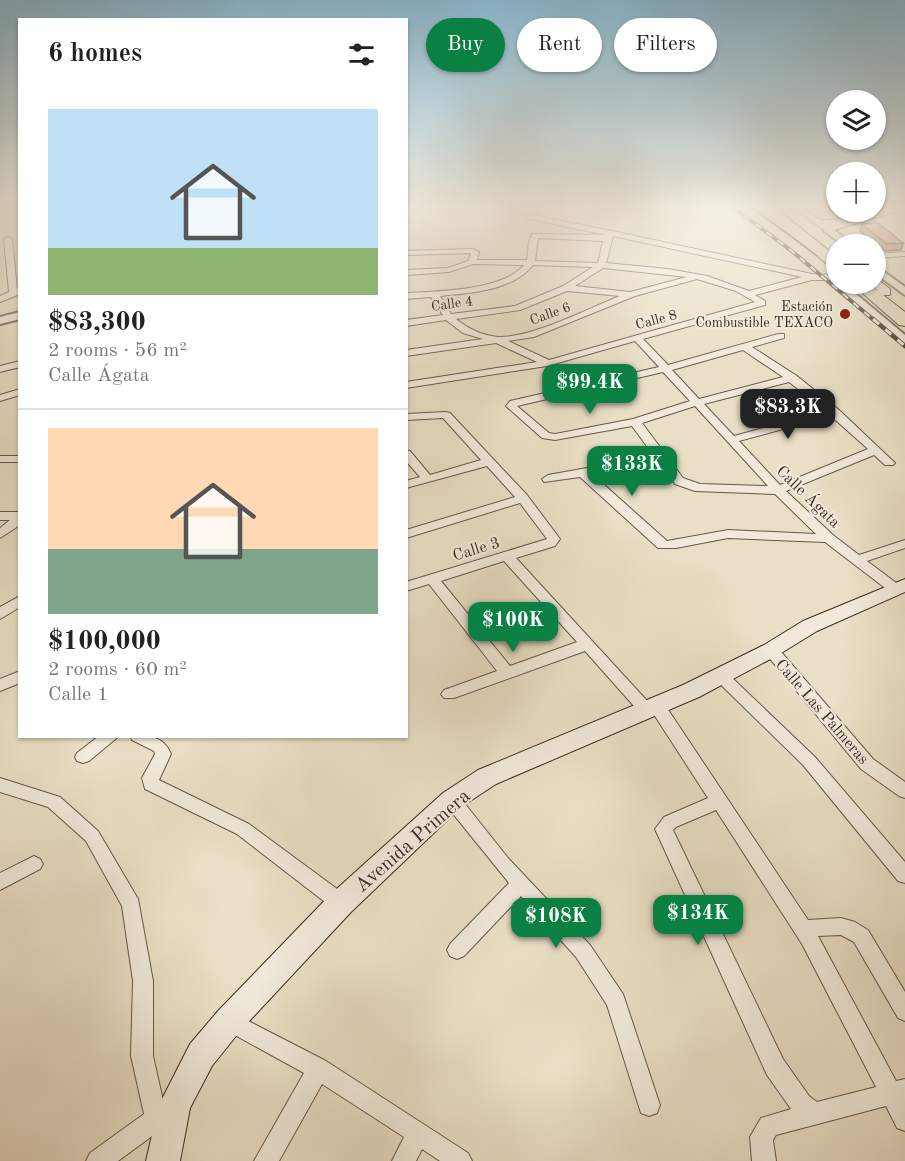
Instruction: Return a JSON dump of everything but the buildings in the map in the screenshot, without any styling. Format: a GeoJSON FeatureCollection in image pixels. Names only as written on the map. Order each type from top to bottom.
{"type":"FeatureCollection","features":[{"type":"Feature","properties":{"kind":"highway"},"geometry":{"type":"LineString","coordinates":[[886,292],[905,308]]}},
{"type":"Feature","properties":{"kind":"highway"},"geometry":{"type":"LineString","coordinates":[[872,294],[905,321]]}},
{"type":"Feature","properties":{"kind":"main road","name":"Avenida Primera"},"geometry":{"type":"LineString","coordinates":[[163,1161],[165,1112],[201,1055],[229,1021],[341,903],[452,800],[487,777],[652,708],[721,676],[771,650],[810,626],[900,586]]}},
{"type":"Feature","properties":{"kind":"street"},"geometry":{"type":"LineString","coordinates":[[0,301],[16,292],[9,261]]}},
{"type":"Feature","properties":{"kind":"street"},"geometry":{"type":"LineString","coordinates":[[601,266],[602,261]]}},
{"type":"Feature","properties":{"kind":"street"},"geometry":{"type":"LineString","coordinates":[[408,273],[449,270],[472,262],[601,266],[629,261]]}},
{"type":"Feature","properties":{"kind":"street"},"geometry":{"type":"LineString","coordinates":[[669,261],[698,276],[716,280],[747,294],[812,277]]}},
{"type":"Feature","properties":{"kind":"street"},"geometry":{"type":"LineString","coordinates":[[697,261],[826,277]]}},
{"type":"Feature","properties":{"kind":"street"},"geometry":{"type":"LineString","coordinates":[[408,296],[489,287],[522,273],[530,264]]}},
{"type":"Feature","properties":{"kind":"street","name":"Calle 4"},"geometry":{"type":"LineString","coordinates":[[408,323],[450,319],[517,308],[566,288],[601,266]]}},
{"type":"Feature","properties":{"kind":"street"},"geometry":{"type":"LineString","coordinates":[[0,274],[11,272]]}},
{"type":"Feature","properties":{"kind":"street","name":"Calle 6"},"geometry":{"type":"LineString","coordinates":[[408,353],[497,340],[551,329],[632,294],[698,276]]}},
{"type":"Feature","properties":{"kind":"street"},"geometry":{"type":"LineString","coordinates":[[886,277],[905,292]]}},
{"type":"Feature","properties":{"kind":"street"},"geometry":{"type":"LineString","coordinates":[[0,285],[12,282]]}},
{"type":"Feature","properties":{"kind":"street"},"geometry":{"type":"LineString","coordinates":[[566,288],[632,294]]}},
{"type":"Feature","properties":{"kind":"street"},"geometry":{"type":"LineString","coordinates":[[434,294],[450,319],[466,331],[497,340],[547,363]]}},
{"type":"Feature","properties":{"kind":"street","name":"Calle 8"},"geometry":{"type":"LineString","coordinates":[[408,385],[547,363],[762,303],[747,294]]}},
{"type":"Feature","properties":{"kind":"street"},"geometry":{"type":"LineString","coordinates":[[854,294],[905,341]]}},
{"type":"Feature","properties":{"kind":"street"},"geometry":{"type":"LineString","coordinates":[[0,301],[18,303]]}},
{"type":"Feature","properties":{"kind":"street"},"geometry":{"type":"LineString","coordinates":[[0,321],[18,316]]}},
{"type":"Feature","properties":{"kind":"street"},"geometry":{"type":"LineString","coordinates":[[782,336],[582,392],[514,403],[511,406],[550,437],[635,422],[698,402],[794,378]]}},
{"type":"Feature","properties":{"kind":"street","name":"Calle Ágata"},"geometry":{"type":"LineString","coordinates":[[637,338],[778,490],[828,538],[858,561],[900,586]]}},
{"type":"Feature","properties":{"kind":"street"},"geometry":{"type":"LineString","coordinates":[[745,347],[794,378],[835,412],[889,463]]}},
{"type":"Feature","properties":{"kind":"street"},"geometry":{"type":"LineString","coordinates":[[0,398],[18,393]]}},
{"type":"Feature","properties":{"kind":"street"},"geometry":{"type":"LineString","coordinates":[[732,440],[835,412]]}},
{"type":"Feature","properties":{"kind":"street"},"geometry":{"type":"LineString","coordinates":[[408,417],[444,414],[523,498],[408,533]]}},
{"type":"Feature","properties":{"kind":"street"},"geometry":{"type":"LineString","coordinates":[[635,422],[680,481],[688,486],[778,490],[876,450]]}},
{"type":"Feature","properties":{"kind":"street"},"geometry":{"type":"LineString","coordinates":[[408,457],[427,479]]}},
{"type":"Feature","properties":{"kind":"street"},"geometry":{"type":"LineString","coordinates":[[548,478],[661,458]]}},
{"type":"Feature","properties":{"kind":"street"},"geometry":{"type":"LineString","coordinates":[[0,459],[18,459]]}},
{"type":"Feature","properties":{"kind":"street"},"geometry":{"type":"LineString","coordinates":[[408,484],[490,462]]}},
{"type":"Feature","properties":{"kind":"street"},"geometry":{"type":"LineString","coordinates":[[582,472],[663,545],[670,547],[712,534],[828,538]]}},
{"type":"Feature","properties":{"kind":"street","name":"Calle 3"},"geometry":{"type":"LineString","coordinates":[[408,586],[550,543],[554,539],[523,498]]}},
{"type":"Feature","properties":{"kind":"street"},"geometry":{"type":"LineString","coordinates":[[0,516],[18,517]]}},
{"type":"Feature","properties":{"kind":"street"},"geometry":{"type":"LineString","coordinates":[[0,534],[18,519]]}},
{"type":"Feature","properties":{"kind":"street"},"geometry":{"type":"LineString","coordinates":[[858,561],[905,544]]}},
{"type":"Feature","properties":{"kind":"street"},"geometry":{"type":"LineString","coordinates":[[507,556],[588,644],[652,708],[720,801],[803,929],[899,1092],[905,1120]]}},
{"type":"Feature","properties":{"kind":"street"},"geometry":{"type":"LineString","coordinates":[[432,579],[507,673]]}},
{"type":"Feature","properties":{"kind":"street"},"geometry":{"type":"LineString","coordinates":[[0,614],[18,601]]}},
{"type":"Feature","properties":{"kind":"street"},"geometry":{"type":"LineString","coordinates":[[449,694],[588,644]]}},
{"type":"Feature","properties":{"kind":"street","name":"Calle Las Palmeras"},"geometry":{"type":"LineString","coordinates":[[771,650],[867,764],[905,791]]}},
{"type":"Feature","properties":{"kind":"street"},"geometry":{"type":"LineString","coordinates":[[721,676],[809,761],[905,875]]}},
{"type":"Feature","properties":{"kind":"street"},"geometry":{"type":"LineString","coordinates":[[0,686],[18,677]]}},
{"type":"Feature","properties":{"kind":"street"},"geometry":{"type":"LineString","coordinates":[[82,757],[108,738]]}},
{"type":"Feature","properties":{"kind":"street"},"geometry":{"type":"LineString","coordinates":[[142,738],[160,747],[163,754],[150,778],[151,784],[243,830],[341,903]]}},
{"type":"Feature","properties":{"kind":"street"},"geometry":{"type":"LineString","coordinates":[[0,785],[54,802],[92,836],[131,905],[143,981],[142,1056],[165,1112],[98,1161]]}},
{"type":"Feature","properties":{"kind":"street"},"geometry":{"type":"LineString","coordinates":[[452,800],[520,883],[583,951],[616,1001],[649,1105]]}},
{"type":"Feature","properties":{"kind":"street"},"geometry":{"type":"LineString","coordinates":[[720,801],[670,822],[664,829],[775,1067],[801,1104],[815,1114]]}},
{"type":"Feature","properties":{"kind":"street"},"geometry":{"type":"LineString","coordinates":[[0,882],[34,864]]}},
{"type":"Feature","properties":{"kind":"street"},"geometry":{"type":"LineString","coordinates":[[456,950],[520,883]]}},
{"type":"Feature","properties":{"kind":"street"},"geometry":{"type":"LineString","coordinates":[[803,929],[841,925],[853,928],[861,936],[905,1011]]}},
{"type":"Feature","properties":{"kind":"street"},"geometry":{"type":"LineString","coordinates":[[229,1021],[318,1069],[460,1161]]}},
{"type":"Feature","properties":{"kind":"street"},"geometry":{"type":"LineString","coordinates":[[266,1161],[318,1069]]}},
{"type":"Feature","properties":{"kind":"street"},"geometry":{"type":"LineString","coordinates":[[764,1161],[761,1137],[769,1126],[899,1092]]}},
{"type":"Feature","properties":{"kind":"street"},"geometry":{"type":"LineString","coordinates":[[404,1161],[418,1133]]}},
{"type":"Feature","properties":{"kind":"railway"},"geometry":{"type":"LineString","coordinates":[[804,261],[875,321]]}},
{"type":"Feature","properties":{"kind":"railway"},"geometry":{"type":"LineString","coordinates":[[873,319],[905,346]]}},
{"type":"Feature","properties":{"kind":"place","name":"Estación Combustible TEXACO"},"geometry":{"type":"Point","coordinates":[845,314]}}]}
